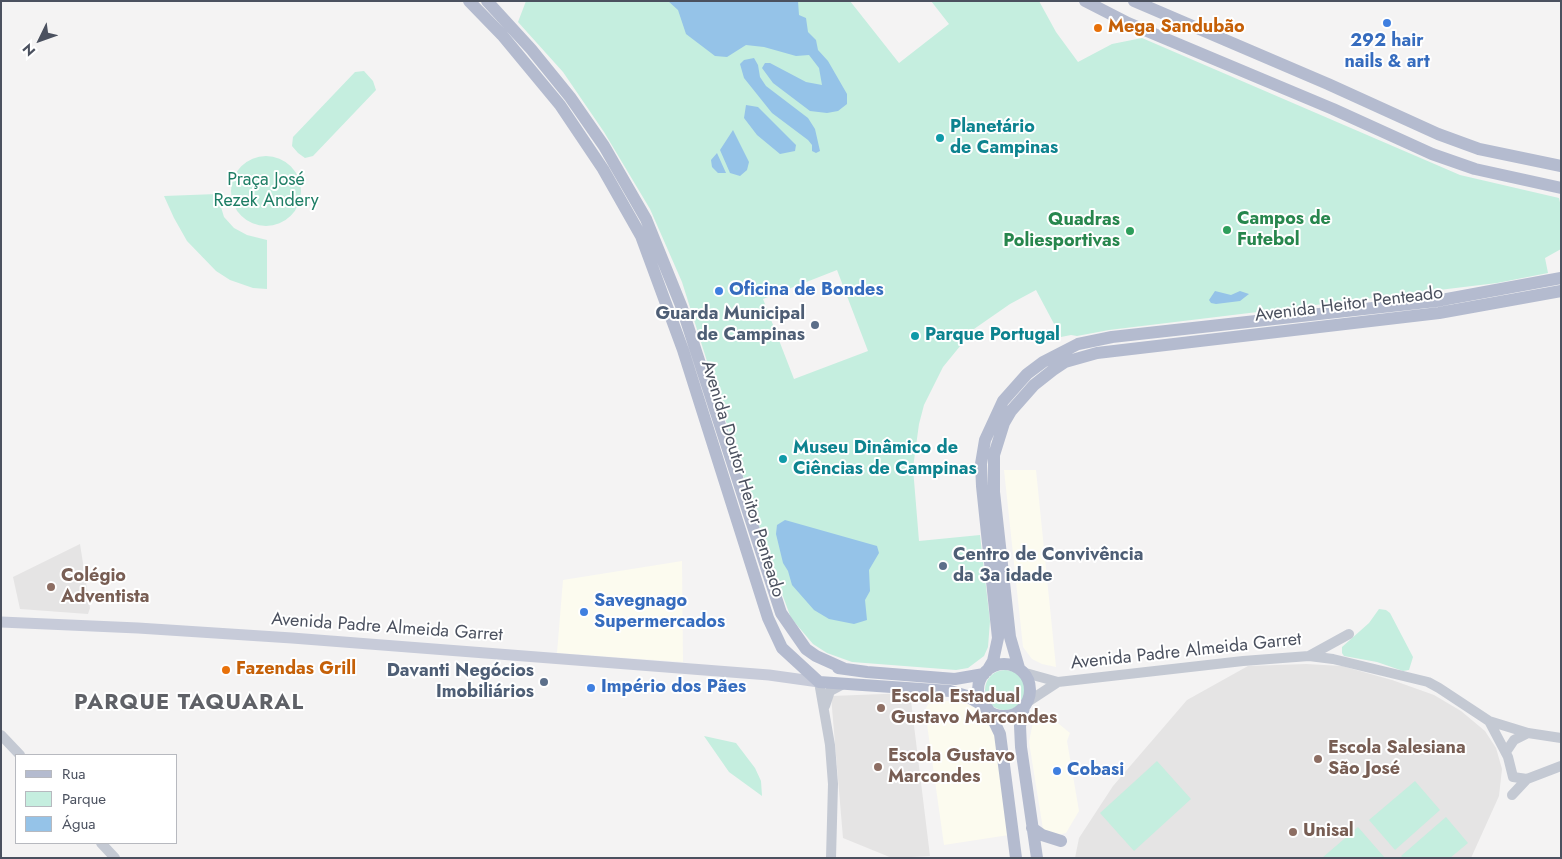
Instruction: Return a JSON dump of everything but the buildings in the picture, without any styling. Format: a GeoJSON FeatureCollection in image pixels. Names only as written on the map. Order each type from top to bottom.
{"type":"FeatureCollection","features":[{"type":"Feature","properties":{"kind":"main road","name":"Avenida Doutor Heitor Penteado"},"geometry":{"type":"LineString","coordinates":[[469,1],[502,35],[560,105],[603,169],[641,236],[683,350],[768,618],[777,639],[790,657],[820,682]]}},
{"type":"Feature","properties":{"kind":"main road","name":"Avenida Doutor Heitor Penteado"},"geometry":{"type":"LineString","coordinates":[[487,1],[531,49],[570,96],[604,146],[646,219],[682,308],[781,614],[806,650],[824,660],[845,668]]}},
{"type":"Feature","properties":{"kind":"main road"},"geometry":{"type":"LineString","coordinates":[[1085,1],[1432,154],[1461,165],[1561,188]]}},
{"type":"Feature","properties":{"kind":"main road"},"geometry":{"type":"LineString","coordinates":[[1134,1],[1438,134],[1480,149],[1561,166]]}},
{"type":"Feature","properties":{"kind":"main road"},"geometry":{"type":"LineString","coordinates":[[1143,28],[1149,22],[1148,8]]}},
{"type":"Feature","properties":{"kind":"main road","name":"Avenida Heitor Penteado"},"geometry":{"type":"LineString","coordinates":[[986,672],[994,661],[998,638],[981,464],[984,440],[1003,401],[1020,381],[1043,362],[1078,344],[1112,337],[1436,301],[1561,278]]}},
{"type":"Feature","properties":{"kind":"main road","name":"Avenida Heitor Penteado"},"geometry":{"type":"LineString","coordinates":[[1020,670],[1010,637],[994,492],[994,455],[1004,424],[1020,399],[1034,385],[1066,362],[1097,353],[1439,312],[1561,291]]}},
{"type":"Feature","properties":{"kind":"main road","name":"Avenida Padre Almeida Garret"},"geometry":{"type":"LineString","coordinates":[[1,622],[273,637],[769,675]]}},
{"type":"Feature","properties":{"kind":"main road"},"geometry":{"type":"LineString","coordinates":[[784,673],[790,667],[790,657]]}},
{"type":"Feature","properties":{"kind":"main road"},"geometry":{"type":"LineString","coordinates":[[769,675],[828,667],[954,679],[986,672],[1002,664],[1020,670],[1030,690],[1020,726],[1032,830],[1038,858]]}},
{"type":"Feature","properties":{"kind":"main road"},"geometry":{"type":"LineString","coordinates":[[986,672],[979,691],[1000,734],[1016,858]]}},
{"type":"Feature","properties":{"kind":"main road"},"geometry":{"type":"LineString","coordinates":[[769,675],[820,682],[950,691],[967,696],[1004,716],[1013,714],[1025,705]]}},
{"type":"Feature","properties":{"kind":"main road"},"geometry":{"type":"LineString","coordinates":[[1013,833],[1032,830],[1061,841]]}},
{"type":"Feature","properties":{"kind":"street"},"geometry":{"type":"LineString","coordinates":[[1309,656],[1349,634]]}},
{"type":"Feature","properties":{"kind":"street","name":"Avenida Padre Almeida Garret"},"geometry":{"type":"LineString","coordinates":[[1025,705],[1058,682],[1243,661],[1309,656],[1333,659],[1428,682],[1489,721],[1506,752],[1513,777],[1527,779]]}},
{"type":"Feature","properties":{"kind":"street"},"geometry":{"type":"LineString","coordinates":[[1020,670],[1058,682]]}},
{"type":"Feature","properties":{"kind":"street"},"geometry":{"type":"LineString","coordinates":[[820,682],[833,784],[831,858]]}},
{"type":"Feature","properties":{"kind":"street"},"geometry":{"type":"LineString","coordinates":[[824,707],[830,691],[845,683]]}},
{"type":"Feature","properties":{"kind":"street"},"geometry":{"type":"LineString","coordinates":[[1489,721],[1528,733],[1561,738]]}},
{"type":"Feature","properties":{"kind":"street"},"geometry":{"type":"LineString","coordinates":[[1506,752],[1514,740],[1528,733]]}},
{"type":"Feature","properties":{"kind":"street"},"geometry":{"type":"LineString","coordinates":[[1,735],[19,754]]}},
{"type":"Feature","properties":{"kind":"street"},"geometry":{"type":"LineString","coordinates":[[1512,795],[1527,779],[1561,766]]}},
{"type":"Feature","properties":{"kind":"street"},"geometry":{"type":"LineString","coordinates":[[102,844],[115,858]]}},
{"type":"Feature","properties":{"kind":"shaded area"},"geometry":{"type":"Polygon","coordinates":[[[1004,470],[1036,470],[1056,667],[1042,664],[1032,659],[1023,647],[1004,470]]]}},
{"type":"Feature","properties":{"kind":"shaded area","name":"Colégio Adventista"},"geometry":{"type":"Polygon","coordinates":[[[80,544],[90,608],[88,614],[20,609],[13,577],[80,544]]]}},
{"type":"Feature","properties":{"kind":"shaded area"},"geometry":{"type":"Polygon","coordinates":[[[682,561],[683,662],[557,653],[563,580],[682,561]]]}},
{"type":"Feature","properties":{"kind":"shaded area","name":"Escola Salesiana São José"},"geometry":{"type":"Polygon","coordinates":[[[1306,664],[1342,666],[1392,680],[1434,695],[1461,711],[1485,731],[1496,748],[1502,769],[1499,796],[1471,858],[1075,858],[1079,838],[1113,786],[1187,700],[1248,666],[1306,664]]]}},
{"type":"Feature","properties":{"kind":"shaded area","name":"Escola Gustavo Marcondes"},"geometry":{"type":"Polygon","coordinates":[[[910,693],[930,856],[892,858],[843,838],[831,696],[910,693]]]}},
{"type":"Feature","properties":{"kind":"shaded area"},"geometry":{"type":"Polygon","coordinates":[[[930,701],[960,701],[984,712],[997,741],[1009,835],[944,845],[925,710],[930,701]]]}},
{"type":"Feature","properties":{"kind":"shaded area"},"geometry":{"type":"Polygon","coordinates":[[[1043,711],[1070,733],[1067,741],[1079,811],[1066,833],[1053,836],[1043,829],[1029,742],[1033,722],[1043,711]]]}},
{"type":"Feature","properties":{"kind":"green space","name":"Parque Portugal"},"geometry":{"type":"Polygon","coordinates":[[[526,1],[850,1],[899,63],[949,24],[931,1],[1039,1],[1056,32],[1078,62],[1112,44],[1142,38],[1460,175],[1559,198],[1561,207],[1561,249],[1545,258],[1548,273],[1497,283],[1109,330],[1077,336],[1061,337],[1036,290],[1010,304],[974,329],[943,367],[924,405],[919,424],[913,468],[919,541],[980,535],[990,621],[988,647],[984,656],[968,668],[956,670],[852,662],[827,653],[813,644],[791,618],[771,564],[682,282],[650,209],[604,132],[563,72],[518,22],[526,1]],[[837,270],[763,299],[794,379],[868,351],[837,270]]]}},
{"type":"Feature","properties":{"kind":"green space"},"geometry":{"type":"Polygon","coordinates":[[[364,71],[373,81],[376,90],[313,156],[305,158],[298,153],[292,146],[293,137],[355,72],[364,71]]]}},
{"type":"Feature","properties":{"kind":"green space","name":"Praça José Rezek Andery"},"geometry":{"type":"Polygon","coordinates":[[[266,156],[279,159],[291,166],[298,178],[301,191],[298,204],[291,216],[279,223],[266,226],[253,223],[241,216],[234,204],[231,191],[234,178],[241,166],[253,159],[266,156]]]}},
{"type":"Feature","properties":{"kind":"green space"},"geometry":{"type":"Polygon","coordinates":[[[217,194],[224,217],[234,228],[247,235],[267,240],[267,289],[253,288],[230,280],[216,271],[187,241],[164,196],[217,194]]]}},
{"type":"Feature","properties":{"kind":"green space"},"geometry":{"type":"Polygon","coordinates":[[[1379,609],[1390,613],[1413,657],[1409,670],[1403,671],[1377,662],[1344,656],[1342,653],[1342,647],[1369,623],[1379,609]]]}},
{"type":"Feature","properties":{"kind":"green space"},"geometry":{"type":"Polygon","coordinates":[[[1001,670],[1009,670],[1016,673],[1022,679],[1025,690],[1022,701],[1016,707],[1009,710],[1001,710],[994,707],[988,701],[985,694],[985,686],[988,679],[994,673],[1001,670]]]}},
{"type":"Feature","properties":{"kind":"green space"},"geometry":{"type":"Polygon","coordinates":[[[704,736],[736,743],[755,768],[761,781],[762,796],[729,772],[704,736]]]}},
{"type":"Feature","properties":{"kind":"green space"},"geometry":{"type":"Polygon","coordinates":[[[1157,761],[1191,799],[1134,851],[1100,813],[1157,761]]]}},
{"type":"Feature","properties":{"kind":"green space"},"geometry":{"type":"Polygon","coordinates":[[[1415,781],[1440,810],[1395,850],[1369,820],[1415,781]]]}},
{"type":"Feature","properties":{"kind":"green space"},"geometry":{"type":"Polygon","coordinates":[[[1446,817],[1468,843],[1450,858],[1403,858],[1401,856],[1446,817]]]}},
{"type":"Feature","properties":{"kind":"green space"},"geometry":{"type":"Polygon","coordinates":[[[1358,827],[1385,858],[1322,858],[1358,827]]]}},
{"type":"Feature","properties":{"kind":"water"},"geometry":{"type":"Polygon","coordinates":[[[668,1],[798,1],[799,15],[806,18],[808,32],[816,40],[818,50],[828,61],[847,94],[847,104],[838,111],[827,113],[810,111],[773,83],[762,68],[765,63],[770,63],[806,82],[822,85],[819,68],[809,55],[796,56],[764,47],[746,45],[727,57],[715,56],[686,34],[678,10],[668,1]]]}},
{"type":"Feature","properties":{"kind":"water"},"geometry":{"type":"Polygon","coordinates":[[[754,58],[758,65],[760,77],[766,86],[808,118],[815,129],[820,151],[816,153],[812,151],[812,145],[808,140],[772,113],[744,78],[740,64],[744,60],[754,58]]]}},
{"type":"Feature","properties":{"kind":"water"},"geometry":{"type":"Polygon","coordinates":[[[746,105],[758,107],[796,145],[795,151],[780,154],[757,135],[744,118],[746,105]]]}},
{"type":"Feature","properties":{"kind":"water"},"geometry":{"type":"Polygon","coordinates":[[[733,130],[749,162],[747,170],[740,176],[730,173],[720,150],[733,130]]]}},
{"type":"Feature","properties":{"kind":"water"},"geometry":{"type":"Polygon","coordinates":[[[717,153],[726,173],[718,173],[712,167],[711,160],[717,153]]]}},
{"type":"Feature","properties":{"kind":"water"},"geometry":{"type":"Polygon","coordinates":[[[1215,291],[1231,295],[1240,291],[1249,294],[1240,301],[1216,304],[1211,303],[1209,300],[1215,291]]]}},
{"type":"Feature","properties":{"kind":"water"},"geometry":{"type":"Polygon","coordinates":[[[785,520],[877,546],[879,553],[869,570],[870,591],[865,600],[867,620],[854,624],[829,619],[814,610],[792,585],[788,571],[783,563],[776,534],[777,525],[785,520]]]}},
{"type":"Feature","properties":{"kind":"place","name":"292 hair nails & art"},"geometry":{"type":"Point","coordinates":[1387,23]}},
{"type":"Feature","properties":{"kind":"place","name":"Mega Sandubão"},"geometry":{"type":"Point","coordinates":[1098,28]}},
{"type":"Feature","properties":{"kind":"place","name":"Planetário de Campinas"},"geometry":{"type":"Point","coordinates":[940,138]}},
{"type":"Feature","properties":{"kind":"place","name":"Campos de Futebol"},"geometry":{"type":"Point","coordinates":[1227,230]}},
{"type":"Feature","properties":{"kind":"place","name":"Quadras Poliesportivas"},"geometry":{"type":"Point","coordinates":[1130,231]}},
{"type":"Feature","properties":{"kind":"place","name":"Oficina de Bondes"},"geometry":{"type":"Point","coordinates":[719,291]}},
{"type":"Feature","properties":{"kind":"place","name":"Guarda Municipal de Campinas"},"geometry":{"type":"Point","coordinates":[815,325]}},
{"type":"Feature","properties":{"kind":"place","name":"Parque Portugal"},"geometry":{"type":"Point","coordinates":[915,336]}},
{"type":"Feature","properties":{"kind":"place","name":"Museu Dinâmico de Ciências de Campinas"},"geometry":{"type":"Point","coordinates":[783,459]}},
{"type":"Feature","properties":{"kind":"place","name":"Centro de Convivência da 3a idade"},"geometry":{"type":"Point","coordinates":[943,566]}},
{"type":"Feature","properties":{"kind":"place","name":"Colégio Adventista"},"geometry":{"type":"Point","coordinates":[51,587]}},
{"type":"Feature","properties":{"kind":"place","name":"Savegnago Supermercados"},"geometry":{"type":"Point","coordinates":[584,612]}},
{"type":"Feature","properties":{"kind":"place","name":"Fazendas Grill"},"geometry":{"type":"Point","coordinates":[226,670]}},
{"type":"Feature","properties":{"kind":"place","name":"Davanti Negócios Imobiliários"},"geometry":{"type":"Point","coordinates":[544,682]}},
{"type":"Feature","properties":{"kind":"place","name":"Império dos Pães"},"geometry":{"type":"Point","coordinates":[591,688]}},
{"type":"Feature","properties":{"kind":"place","name":"Escola Estadual Gustavo Marcondes"},"geometry":{"type":"Point","coordinates":[881,708]}},
{"type":"Feature","properties":{"kind":"place","name":"Escola Salesiana São José"},"geometry":{"type":"Point","coordinates":[1318,759]}},
{"type":"Feature","properties":{"kind":"place","name":"Escola Gustavo Marcondes"},"geometry":{"type":"Point","coordinates":[878,767]}},
{"type":"Feature","properties":{"kind":"place","name":"Cobasi"},"geometry":{"type":"Point","coordinates":[1057,771]}},
{"type":"Feature","properties":{"kind":"place","name":"Unisal"},"geometry":{"type":"Point","coordinates":[1293,832]}},
{"type":"Feature","properties":{"kind":"district","name":"PARQUE TAQUARAL"},"geometry":{"type":"Point","coordinates":[189,704]}}]}
